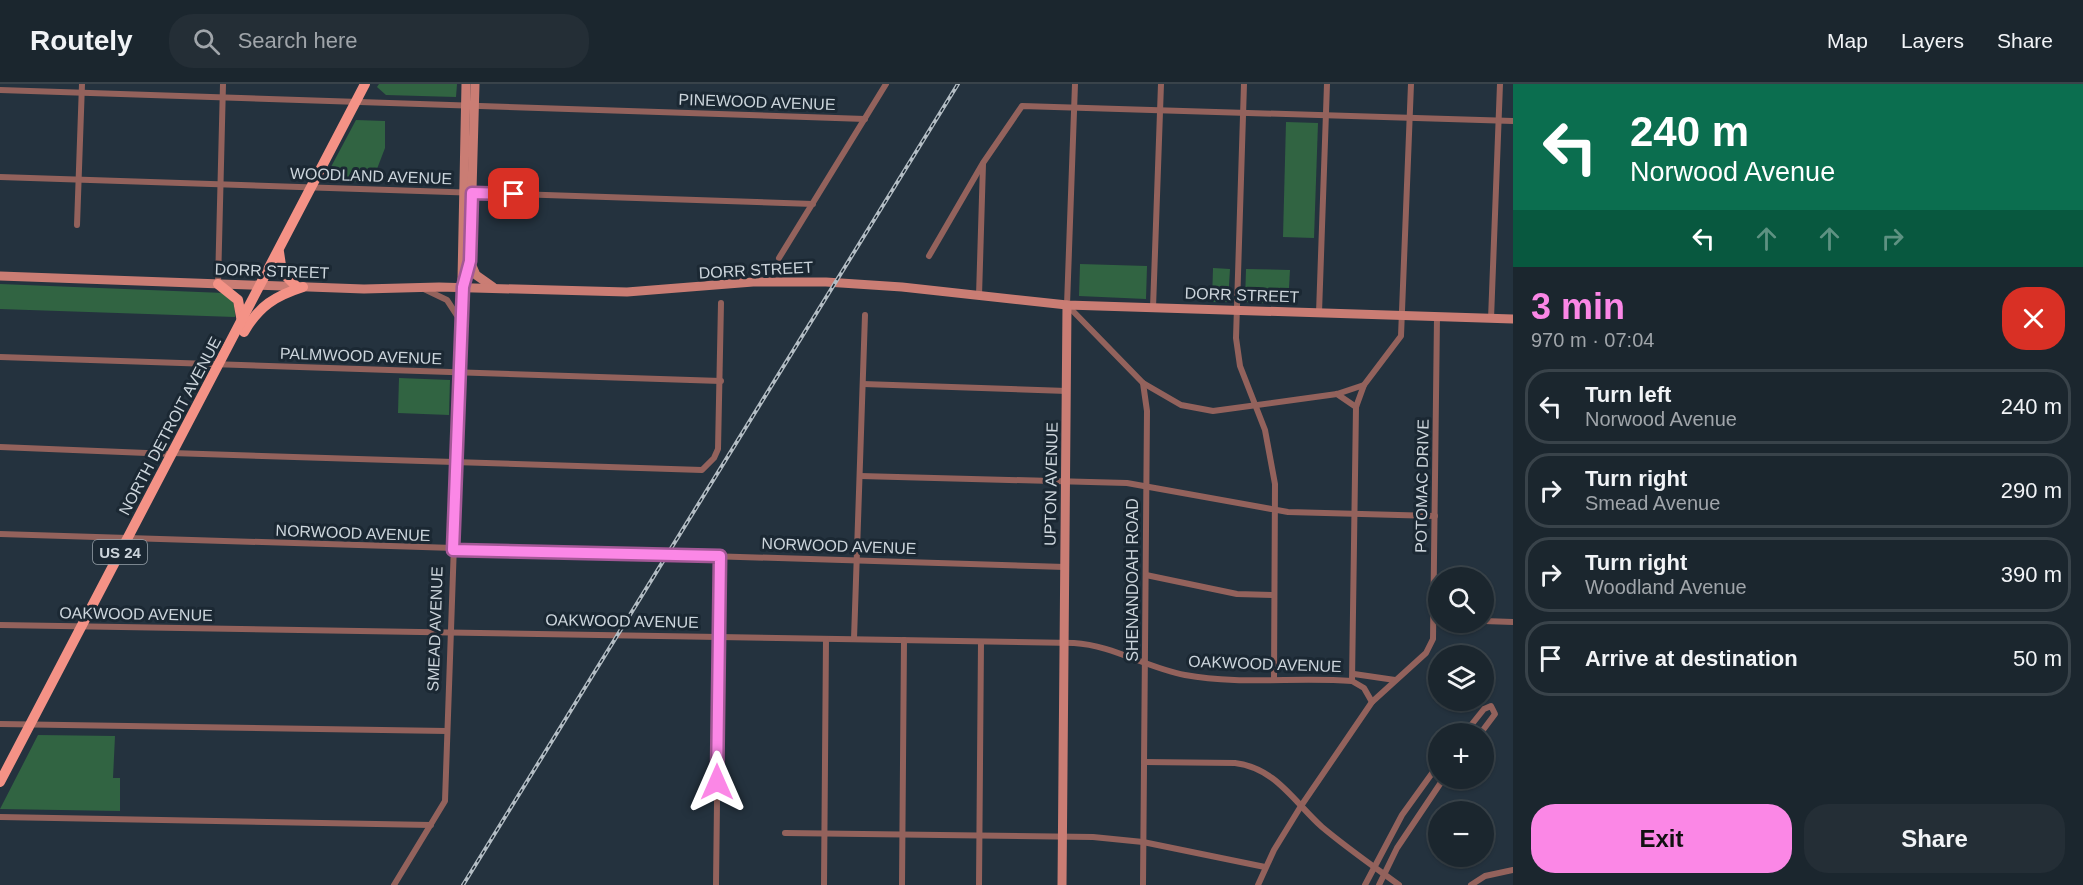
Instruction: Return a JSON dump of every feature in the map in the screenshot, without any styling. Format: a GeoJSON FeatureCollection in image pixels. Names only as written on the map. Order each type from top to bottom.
{"type":"FeatureCollection","features":[{"type":"Feature","properties":{"kind":"main road","name":"NORTH DETROIT AVENUE"},"geometry":{"type":"LineString","coordinates":[[0,782],[365,84]]}},
{"type":"Feature","properties":{"kind":"main road","name":"SMEAD AVENUE"},"geometry":{"type":"LineString","coordinates":[[466,84],[470,105]]}},
{"type":"Feature","properties":{"kind":"main road","name":"SMEAD AVENUE"},"geometry":{"type":"LineString","coordinates":[[463,287],[470,105],[475,84]]}},
{"type":"Feature","properties":{"kind":"main road","name":"SMEAD AVENUE"},"geometry":{"type":"LineString","coordinates":[[463,287],[470,261],[467,193]]}},
{"type":"Feature","properties":{"kind":"main road"},"geometry":{"type":"LineString","coordinates":[[220,362],[239,341],[261,307],[278,296],[300,287],[282,272],[279,249]]}},
{"type":"Feature","properties":{"kind":"main road"},"geometry":{"type":"LineString","coordinates":[[470,261],[476,275],[495,288]]}},
{"type":"Feature","properties":{"kind":"main road","name":"DORR STREET"},"geometry":{"type":"LineString","coordinates":[[0,276],[260,286],[463,287],[635,292],[753,282],[797,281],[902,287],[1067,305],[1513,320]]}},
{"type":"Feature","properties":{"kind":"main road"},"geometry":{"type":"LineString","coordinates":[[218,284],[238,300],[242,322]]}},
{"type":"Feature","properties":{"kind":"main road","name":"UPTON AVENUE"},"geometry":{"type":"LineString","coordinates":[[1062,885],[1067,305]]}},
{"type":"Feature","properties":{"kind":"street"},"geometry":{"type":"LineString","coordinates":[[77,225],[82,84]]}},
{"type":"Feature","properties":{"kind":"street"},"geometry":{"type":"LineString","coordinates":[[218,284],[223,84]]}},
{"type":"Feature","properties":{"kind":"street"},"geometry":{"type":"LineString","coordinates":[[779,258],[886,84]]}},
{"type":"Feature","properties":{"kind":"street","name":"UPTON AVENUE"},"geometry":{"type":"LineString","coordinates":[[1067,305],[1075,84]]}},
{"type":"Feature","properties":{"kind":"street"},"geometry":{"type":"LineString","coordinates":[[1153,308],[1161,84]]}},
{"type":"Feature","properties":{"kind":"street"},"geometry":{"type":"LineString","coordinates":[[1244,84],[1236,310],[1238,355],[1271,455],[1276,510],[1273,595],[1274,680]]}},
{"type":"Feature","properties":{"kind":"street"},"geometry":{"type":"LineString","coordinates":[[1319,313],[1327,84]]}},
{"type":"Feature","properties":{"kind":"street"},"geometry":{"type":"LineString","coordinates":[[1352,681],[1354,674],[1356,407],[1364,386],[1399,341],[1402,316],[1411,84]]}},
{"type":"Feature","properties":{"kind":"street"},"geometry":{"type":"LineString","coordinates":[[1491,319],[1500,84]]}},
{"type":"Feature","properties":{"kind":"street","name":"PINEWOOD AVENUE"},"geometry":{"type":"LineString","coordinates":[[0,90],[865,119]]}},
{"type":"Feature","properties":{"kind":"street"},"geometry":{"type":"LineString","coordinates":[[929,256],[983,163],[1022,106],[1513,122]]}},
{"type":"Feature","properties":{"kind":"street"},"geometry":{"type":"LineString","coordinates":[[979,296],[983,163]]}},
{"type":"Feature","properties":{"kind":"street","name":"WOODLAND AVENUE"},"geometry":{"type":"LineString","coordinates":[[0,177],[813,204]]}},
{"type":"Feature","properties":{"kind":"street","name":"SMEAD AVENUE"},"geometry":{"type":"LineString","coordinates":[[394,885],[445,801],[463,287]]}},
{"type":"Feature","properties":{"kind":"street"},"geometry":{"type":"LineString","coordinates":[[421,288],[447,300],[461,323]]}},
{"type":"Feature","properties":{"kind":"street"},"geometry":{"type":"LineString","coordinates":[[0,447],[698,471],[706,468],[711,462],[717,448],[721,381],[721,303]]}},
{"type":"Feature","properties":{"kind":"street"},"geometry":{"type":"LineString","coordinates":[[1067,305],[1143,383],[1172,401],[1203,411],[1231,411],[1337,394],[1364,386]]}},
{"type":"Feature","properties":{"kind":"street"},"geometry":{"type":"LineString","coordinates":[[854,639],[865,315]]}},
{"type":"Feature","properties":{"kind":"street","name":"POTOMAC DRIVE"},"geometry":{"type":"LineString","coordinates":[[1435,567],[1437,317]]}},
{"type":"Feature","properties":{"kind":"street","name":"PALMWOOD AVENUE"},"geometry":{"type":"LineString","coordinates":[[0,357],[220,362],[721,381]]}},
{"type":"Feature","properties":{"kind":"street","name":"SHENANDOAH ROAD"},"geometry":{"type":"LineString","coordinates":[[1143,383],[1147,411],[1143,885]]}},
{"type":"Feature","properties":{"kind":"street"},"geometry":{"type":"LineString","coordinates":[[863,384],[1067,391]]}},
{"type":"Feature","properties":{"kind":"street"},"geometry":{"type":"LineString","coordinates":[[1337,394],[1356,407]]}},
{"type":"Feature","properties":{"kind":"street"},"geometry":{"type":"LineString","coordinates":[[860,476],[1146,485],[1276,510],[1356,516],[1435,516]]}},
{"type":"Feature","properties":{"kind":"street","name":"NORWOOD AVENUE"},"geometry":{"type":"LineString","coordinates":[[0,534],[453,550],[1065,567]]}},
{"type":"Feature","properties":{"kind":"street"},"geometry":{"type":"LineString","coordinates":[[716,885],[720,556]]}},
{"type":"Feature","properties":{"kind":"street"},"geometry":{"type":"LineString","coordinates":[[1146,575],[1237,594],[1273,595]]}},
{"type":"Feature","properties":{"kind":"street"},"geometry":{"type":"LineString","coordinates":[[1494,621],[1513,622]]}},
{"type":"Feature","properties":{"kind":"street","name":"OAKWOOD AVENUE"},"geometry":{"type":"LineString","coordinates":[[0,625],[1064,642],[1092,645],[1145,664],[1202,678],[1352,681],[1364,688],[1372,702]]}},
{"type":"Feature","properties":{"kind":"street","name":"POTOMAC DRIVE"},"geometry":{"type":"LineString","coordinates":[[1258,885],[1265,867],[1301,806],[1372,702],[1428,650],[1434,633]]}},
{"type":"Feature","properties":{"kind":"street"},"geometry":{"type":"LineString","coordinates":[[824,885],[826,639]]}},
{"type":"Feature","properties":{"kind":"street"},"geometry":{"type":"LineString","coordinates":[[902,885],[904,640]]}},
{"type":"Feature","properties":{"kind":"street"},"geometry":{"type":"LineString","coordinates":[[979,885],[981,642]]}},
{"type":"Feature","properties":{"kind":"street","name":"OAKWOOD AVENUE"},"geometry":{"type":"LineString","coordinates":[[1354,674],[1395,680]]}},
{"type":"Feature","properties":{"kind":"street"},"geometry":{"type":"LineString","coordinates":[[1473,723],[1484,709],[1491,706],[1495,709],[1494,717],[1489,723]]}},
{"type":"Feature","properties":{"kind":"street"},"geometry":{"type":"LineString","coordinates":[[0,724],[447,731]]}},
{"type":"Feature","properties":{"kind":"street"},"geometry":{"type":"LineString","coordinates":[[1144,762],[1250,765],[1282,785],[1339,841],[1399,885]]}},
{"type":"Feature","properties":{"kind":"street"},"geometry":{"type":"LineString","coordinates":[[1365,885],[1373,866],[1402,816],[1428,779]]}},
{"type":"Feature","properties":{"kind":"street"},"geometry":{"type":"LineString","coordinates":[[1379,885],[1397,848],[1437,789]]}},
{"type":"Feature","properties":{"kind":"street"},"geometry":{"type":"LineString","coordinates":[[0,817],[431,825]]}},
{"type":"Feature","properties":{"kind":"street"},"geometry":{"type":"LineString","coordinates":[[785,833],[1063,836],[1143,842],[1265,867]]}},
{"type":"Feature","properties":{"kind":"street"},"geometry":{"type":"LineString","coordinates":[[1471,885],[1485,876],[1513,870]]}},
{"type":"Feature","properties":{"kind":"green space"},"geometry":{"type":"Polygon","coordinates":[[[379,84],[457,84],[456,97],[386,95],[377,87],[379,84]]]}},
{"type":"Feature","properties":{"kind":"green space"},"geometry":{"type":"Polygon","coordinates":[[[356,120],[385,121],[385,148],[372,182],[324,180],[356,120]]]}},
{"type":"Feature","properties":{"kind":"green space"},"geometry":{"type":"Polygon","coordinates":[[[1286,122],[1318,123],[1314,238],[1283,237],[1286,122]]]}},
{"type":"Feature","properties":{"kind":"green space"},"geometry":{"type":"Polygon","coordinates":[[[1080,264],[1147,266],[1146,299],[1079,296],[1080,264]]]}},
{"type":"Feature","properties":{"kind":"green space"},"geometry":{"type":"Polygon","coordinates":[[[1213,268],[1230,269],[1228,302],[1212,302],[1213,268]]]}},
{"type":"Feature","properties":{"kind":"green space"},"geometry":{"type":"Polygon","coordinates":[[[1246,269],[1290,270],[1288,304],[1245,302],[1246,269]]]}},
{"type":"Feature","properties":{"kind":"green space"},"geometry":{"type":"Polygon","coordinates":[[[0,284],[224,293],[233,303],[235,317],[0,309],[0,284]]]}},
{"type":"Feature","properties":{"kind":"green space"},"geometry":{"type":"Polygon","coordinates":[[[399,378],[450,380],[449,415],[398,413],[399,378]]]}},
{"type":"Feature","properties":{"kind":"green space"},"geometry":{"type":"Polygon","coordinates":[[[38,735],[115,736],[113,778],[120,778],[120,811],[0,809],[38,735]]]}},
{"type":"Feature","properties":{"kind":"railway"},"geometry":{"type":"LineString","coordinates":[[463,885],[958,84]]}},
{"type":"Feature","properties":{"kind":"route"},"geometry":{"type":"LineString","coordinates":[[514,194],[472,193],[470,261],[463,287],[453,550],[720,556],[717,782]]}}]}
